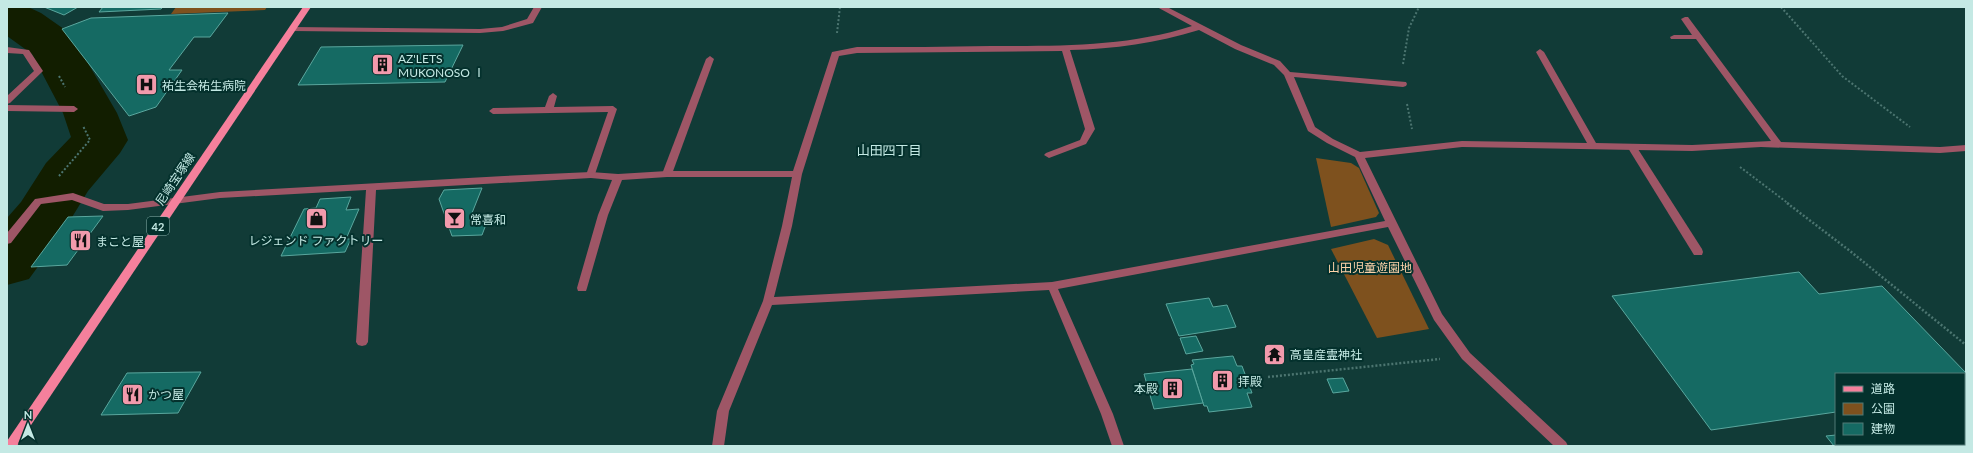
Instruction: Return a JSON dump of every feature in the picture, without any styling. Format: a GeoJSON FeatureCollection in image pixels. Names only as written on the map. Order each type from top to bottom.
{"type":"FeatureCollection","features":[{"type":"Feature","properties":{"kind":"main road","name":"尼崎宝塚線"},"geometry":{"type":"LineString","coordinates":[[10,446],[307,7]]}},
{"type":"Feature","properties":{"kind":"street"},"geometry":{"type":"LineString","coordinates":[[292,29],[472,31],[503,29],[530,21],[538,7]]}},
{"type":"Feature","properties":{"kind":"street"},"geometry":{"type":"LineString","coordinates":[[1161,7],[1238,48],[1277,63],[1288,74],[1311,129],[1330,141],[1359,155],[1462,144],[1633,148],[1778,145],[1940,150],[1966,148]]}},
{"type":"Feature","properties":{"kind":"street"},"geometry":{"type":"LineString","coordinates":[[1685,19],[1697,38],[1778,145]]}},
{"type":"Feature","properties":{"kind":"street"},"geometry":{"type":"LineString","coordinates":[[718,446],[723,411],[768,301],[787,226],[797,174],[835,54],[857,50],[1065,48],[1118,44],[1172,36],[1199,27]]}},
{"type":"Feature","properties":{"kind":"street"},"geometry":{"type":"LineString","coordinates":[[1674,37],[1697,38]]}},
{"type":"Feature","properties":{"kind":"street"},"geometry":{"type":"LineString","coordinates":[[1049,155],[1083,142],[1090,129],[1065,48]]}},
{"type":"Feature","properties":{"kind":"street"},"geometry":{"type":"LineString","coordinates":[[7,50],[26,52],[39,71],[7,101]]}},
{"type":"Feature","properties":{"kind":"street"},"geometry":{"type":"LineString","coordinates":[[1540,52],[1594,147]]}},
{"type":"Feature","properties":{"kind":"street"},"geometry":{"type":"LineString","coordinates":[[667,174],[710,59]]}},
{"type":"Feature","properties":{"kind":"street"},"geometry":{"type":"LineString","coordinates":[[1288,74],[1403,84]]}},
{"type":"Feature","properties":{"kind":"street"},"geometry":{"type":"LineString","coordinates":[[548,110],[553,96]]}},
{"type":"Feature","properties":{"kind":"street"},"geometry":{"type":"LineString","coordinates":[[493,110],[548,110],[615,105],[591,175]]}},
{"type":"Feature","properties":{"kind":"street"},"geometry":{"type":"LineString","coordinates":[[7,108],[74,109]]}},
{"type":"Feature","properties":{"kind":"street"},"geometry":{"type":"LineString","coordinates":[[1633,148],[1698,252]]}},
{"type":"Feature","properties":{"kind":"street"},"geometry":{"type":"LineString","coordinates":[[1359,155],[1438,317],[1466,356],[1562,446]]}},
{"type":"Feature","properties":{"kind":"street"},"geometry":{"type":"LineString","coordinates":[[7,240],[38,201],[73,196],[103,208],[128,207],[176,200],[371,187],[591,175],[618,177],[667,174],[797,174]]}},
{"type":"Feature","properties":{"kind":"street"},"geometry":{"type":"LineString","coordinates":[[582,288],[603,215],[618,177]]}},
{"type":"Feature","properties":{"kind":"street"},"geometry":{"type":"LineString","coordinates":[[362,342],[371,187]]}},
{"type":"Feature","properties":{"kind":"street"},"geometry":{"type":"LineString","coordinates":[[768,301],[1052,286],[1391,223]]}},
{"type":"Feature","properties":{"kind":"street"},"geometry":{"type":"LineString","coordinates":[[1052,286],[1107,414],[1118,446]]}},
{"type":"Feature","properties":{"kind":"path"},"geometry":{"type":"LineString","coordinates":[[1781,7],[1792,22],[1842,76],[1940,150]]}},
{"type":"Feature","properties":{"kind":"path"},"geometry":{"type":"LineString","coordinates":[[1714,147],[1850,251],[1966,346]]}},
{"type":"Feature","properties":{"kind":"path"},"geometry":{"type":"LineString","coordinates":[[1268,377],[1466,356]]}},
{"type":"Feature","properties":{"kind":"green space"},"geometry":{"type":"Polygon","coordinates":[[[176,7],[267,7],[265,10],[171,14],[176,7]]]}},
{"type":"Feature","properties":{"kind":"green space"},"geometry":{"type":"Polygon","coordinates":[[[1316,158],[1351,163],[1359,168],[1379,213],[1376,217],[1331,227],[1316,158]]]}},
{"type":"Feature","properties":{"kind":"green space","name":"山田児童遊園地"},"geometry":{"type":"Polygon","coordinates":[[[1374,239],[1388,245],[1429,329],[1377,338],[1331,249],[1374,239]]]}},
{"type":"Feature","properties":{"kind":"building"},"geometry":{"type":"Polygon","coordinates":[[[44,7],[78,7],[64,15],[44,7]]]}},
{"type":"Feature","properties":{"kind":"building"},"geometry":{"type":"Polygon","coordinates":[[[103,7],[163,7],[161,9],[99,12],[103,7]]]}},
{"type":"Feature","properties":{"kind":"building"},"geometry":{"type":"Polygon","coordinates":[[[228,13],[210,37],[194,37],[169,70],[182,70],[156,107],[129,116],[62,29],[91,18],[228,13]]]}},
{"type":"Feature","properties":{"kind":"building","name":"AZ'LETS MUKONOSO Ⅰ"},"geometry":{"type":"Polygon","coordinates":[[[463,45],[445,82],[298,85],[321,47],[463,45]]]}},
{"type":"Feature","properties":{"kind":"building"},"geometry":{"type":"Polygon","coordinates":[[[482,188],[472,213],[477,219],[488,219],[482,235],[452,236],[439,199],[444,190],[482,188]]]}},
{"type":"Feature","properties":{"kind":"building"},"geometry":{"type":"Polygon","coordinates":[[[351,197],[346,210],[359,209],[346,239],[351,239],[345,252],[281,256],[304,209],[316,208],[320,199],[351,197]]]}},
{"type":"Feature","properties":{"kind":"building"},"geometry":{"type":"Polygon","coordinates":[[[103,216],[67,265],[31,267],[68,217],[103,216]]]}},
{"type":"Feature","properties":{"kind":"building"},"geometry":{"type":"Polygon","coordinates":[[[1799,272],[1819,294],[1882,286],[1966,373],[1966,393],[1965,373],[1835,373],[1835,412],[1711,430],[1612,296],[1799,272]]]}},
{"type":"Feature","properties":{"kind":"building"},"geometry":{"type":"Polygon","coordinates":[[[1209,298],[1213,307],[1227,305],[1236,327],[1179,336],[1166,304],[1209,298]]]}},
{"type":"Feature","properties":{"kind":"building"},"geometry":{"type":"Polygon","coordinates":[[[1196,336],[1203,351],[1186,354],[1180,338],[1196,336]]]}},
{"type":"Feature","properties":{"kind":"building","name":"拝殿"},"geometry":{"type":"Polygon","coordinates":[[[1233,356],[1237,366],[1242,366],[1252,393],[1247,393],[1252,407],[1209,412],[1207,406],[1204,406],[1203,403],[1191,365],[1194,364],[1192,360],[1233,356]]]}},
{"type":"Feature","properties":{"kind":"building","name":"本殿"},"geometry":{"type":"Polygon","coordinates":[[[1192,369],[1203,403],[1154,409],[1144,374],[1192,369]]]}},
{"type":"Feature","properties":{"kind":"building"},"geometry":{"type":"Polygon","coordinates":[[[201,372],[178,413],[101,415],[127,373],[201,372]]]}},
{"type":"Feature","properties":{"kind":"building"},"geometry":{"type":"Polygon","coordinates":[[[1343,378],[1349,391],[1333,393],[1327,379],[1343,378]]]}},
{"type":"Feature","properties":{"kind":"building"},"geometry":{"type":"Polygon","coordinates":[[[1966,416],[1966,446],[1834,446],[1826,436],[1835,435],[1835,445],[1965,445],[1966,416]]]}},
{"type":"Feature","properties":{"kind":"waterway"},"geometry":{"type":"LineString","coordinates":[[7,16],[23,24],[53,45],[90,113],[100,140],[67,177],[42,217],[7,262]]}},
{"type":"Feature","properties":{"kind":"place","name":"AZ'LETS MUKONOSO Ⅰ"},"geometry":{"type":"Point","coordinates":[382,65]}},
{"type":"Feature","properties":{"kind":"place","name":"祐生会祐生病院"},"geometry":{"type":"Point","coordinates":[146,85]}},
{"type":"Feature","properties":{"kind":"place","name":"レジェンド ファクトリー"},"geometry":{"type":"Point","coordinates":[316,219]}},
{"type":"Feature","properties":{"kind":"place","name":"常喜和"},"geometry":{"type":"Point","coordinates":[454,219]}},
{"type":"Feature","properties":{"kind":"place","name":"まこと屋"},"geometry":{"type":"Point","coordinates":[80,241]}},
{"type":"Feature","properties":{"kind":"place","name":"高皇産霊神社"},"geometry":{"type":"Point","coordinates":[1274,354]}},
{"type":"Feature","properties":{"kind":"place","name":"拝殿"},"geometry":{"type":"Point","coordinates":[1222,381]}},
{"type":"Feature","properties":{"kind":"place","name":"本殿"},"geometry":{"type":"Point","coordinates":[1173,388]}},
{"type":"Feature","properties":{"kind":"place","name":"かつ屋"},"geometry":{"type":"Point","coordinates":[132,394]}},
{"type":"Feature","properties":{"kind":"district","name":"山田四丁目"},"geometry":{"type":"Point","coordinates":[889,150]}}]}
